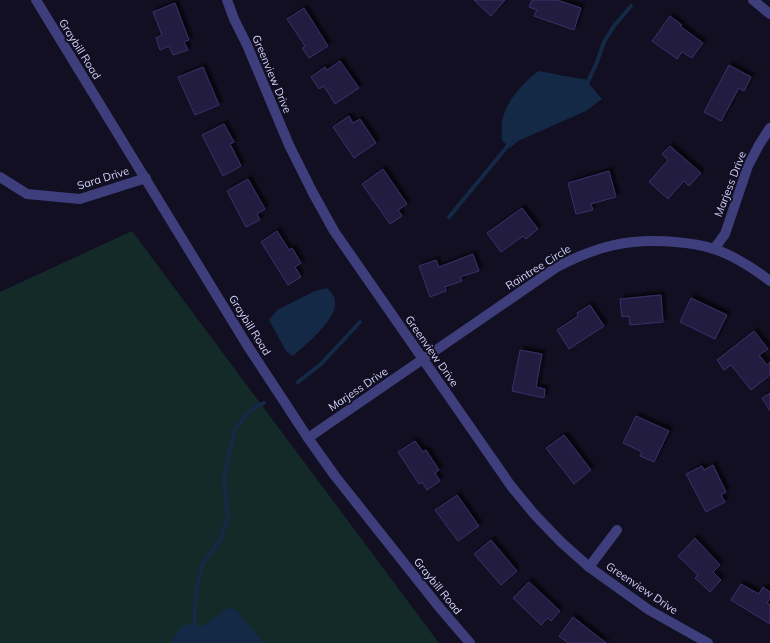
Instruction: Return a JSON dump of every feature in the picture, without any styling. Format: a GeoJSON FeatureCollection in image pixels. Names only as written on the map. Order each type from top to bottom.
{"type":"FeatureCollection","features":[{"type":"Feature","properties":{"kind":"street","name":"Graybill Road"},"geometry":{"type":"LineString","coordinates":[[36,0],[247,345],[308,438],[335,476],[439,607],[470,643]]}},
{"type":"Feature","properties":{"kind":"street","name":"Greenview Drive"},"geometry":{"type":"LineString","coordinates":[[227,0],[289,145],[312,193],[334,231],[511,486],[550,532],[589,566],[648,610],[708,643]]}},
{"type":"Feature","properties":{"kind":"street"},"geometry":{"type":"LineString","coordinates":[[753,0],[770,14]]}},
{"type":"Feature","properties":{"kind":"street","name":"Marjess Drive"},"geometry":{"type":"LineString","coordinates":[[714,249],[725,234],[748,166],[758,145],[770,128]]}},
{"type":"Feature","properties":{"kind":"street","name":"Sara Drive"},"geometry":{"type":"LineString","coordinates":[[0,177],[27,194],[80,199],[146,178]]}},
{"type":"Feature","properties":{"kind":"street","name":"Raintree Circle"},"geometry":{"type":"LineString","coordinates":[[423,359],[557,267],[580,255],[605,246],[656,240],[685,243],[714,249],[745,263],[770,281]]}},
{"type":"Feature","properties":{"kind":"street","name":"Marjess Drive"},"geometry":{"type":"LineString","coordinates":[[308,438],[423,359]]}},
{"type":"Feature","properties":{"kind":"street"},"geometry":{"type":"LineString","coordinates":[[589,566],[617,530]]}},
{"type":"Feature","properties":{"kind":"green space"},"geometry":{"type":"Polygon","coordinates":[[[132,231],[439,643],[0,643],[0,292],[132,231]]]}},
{"type":"Feature","properties":{"kind":"water"},"geometry":{"type":"Polygon","coordinates":[[[538,71],[585,79],[602,99],[586,111],[518,141],[510,148],[502,140],[502,121],[504,113],[511,99],[526,81],[538,71]]]}},
{"type":"Feature","properties":{"kind":"water"},"geometry":{"type":"Polygon","coordinates":[[[327,288],[333,295],[335,301],[335,308],[332,315],[320,331],[293,356],[286,351],[269,320],[277,310],[315,291],[327,288]]]}},
{"type":"Feature","properties":{"kind":"water"},"geometry":{"type":"Polygon","coordinates":[[[228,608],[239,613],[264,643],[170,643],[181,628],[188,624],[203,626],[228,608]]]}},
{"type":"Feature","properties":{"kind":"building"},"geometry":{"type":"Polygon","coordinates":[[[474,0],[505,0],[491,16],[474,0]]]}},
{"type":"Feature","properties":{"kind":"building"},"geometry":{"type":"Polygon","coordinates":[[[532,0],[557,0],[581,8],[574,30],[534,16],[537,10],[529,7],[532,0]]]}},
{"type":"Feature","properties":{"kind":"building"},"geometry":{"type":"Polygon","coordinates":[[[175,3],[189,40],[184,42],[188,50],[173,55],[169,46],[160,50],[156,38],[162,35],[153,12],[175,3]]]}},
{"type":"Feature","properties":{"kind":"building"},"geometry":{"type":"Polygon","coordinates":[[[304,8],[328,46],[309,58],[302,48],[305,46],[287,19],[304,8]]]}},
{"type":"Feature","properties":{"kind":"building"},"geometry":{"type":"Polygon","coordinates":[[[670,16],[682,25],[680,26],[703,43],[692,58],[682,52],[677,59],[652,41],[670,16]]]}},
{"type":"Feature","properties":{"kind":"building"},"geometry":{"type":"Polygon","coordinates":[[[340,61],[359,88],[335,104],[324,86],[319,89],[311,77],[325,67],[327,70],[340,61]]]}},
{"type":"Feature","properties":{"kind":"building"},"geometry":{"type":"Polygon","coordinates":[[[729,65],[751,77],[744,91],[739,88],[721,121],[704,112],[729,65]]]}},
{"type":"Feature","properties":{"kind":"building"},"geometry":{"type":"Polygon","coordinates":[[[203,67],[219,105],[195,115],[178,77],[203,67]]]}},
{"type":"Feature","properties":{"kind":"building"},"geometry":{"type":"Polygon","coordinates":[[[349,116],[353,123],[360,119],[376,143],[354,158],[333,127],[349,116]]]}},
{"type":"Feature","properties":{"kind":"building"},"geometry":{"type":"Polygon","coordinates":[[[224,124],[234,142],[230,144],[241,166],[223,176],[202,135],[224,124]]]}},
{"type":"Feature","properties":{"kind":"building"},"geometry":{"type":"Polygon","coordinates":[[[670,146],[701,173],[689,186],[684,181],[668,199],[649,182],[668,160],[662,154],[670,146]]]}},
{"type":"Feature","properties":{"kind":"building"},"geometry":{"type":"Polygon","coordinates":[[[383,169],[407,204],[398,210],[402,216],[390,224],[362,184],[383,169]]]}},
{"type":"Feature","properties":{"kind":"building"},"geometry":{"type":"Polygon","coordinates":[[[609,171],[616,197],[591,204],[593,210],[576,214],[568,183],[609,171]]]}},
{"type":"Feature","properties":{"kind":"building"},"geometry":{"type":"Polygon","coordinates":[[[248,179],[265,209],[257,214],[260,220],[246,227],[227,191],[248,179]]]}},
{"type":"Feature","properties":{"kind":"building"},"geometry":{"type":"Polygon","coordinates":[[[522,208],[538,229],[526,239],[523,236],[501,252],[487,233],[522,208]]]}},
{"type":"Feature","properties":{"kind":"building"},"geometry":{"type":"Polygon","coordinates":[[[277,231],[289,250],[292,248],[301,263],[295,267],[301,277],[288,285],[261,242],[277,231]]]}},
{"type":"Feature","properties":{"kind":"building"},"geometry":{"type":"Polygon","coordinates":[[[473,254],[479,271],[460,277],[462,281],[445,287],[446,291],[430,297],[419,266],[436,260],[439,267],[473,254]]]}},
{"type":"Feature","properties":{"kind":"building"},"geometry":{"type":"Polygon","coordinates":[[[661,295],[663,322],[630,325],[629,316],[622,317],[620,299],[661,295]]]}},
{"type":"Feature","properties":{"kind":"building"},"geometry":{"type":"Polygon","coordinates":[[[691,298],[727,315],[715,339],[680,322],[691,298]]]}},
{"type":"Feature","properties":{"kind":"building"},"geometry":{"type":"Polygon","coordinates":[[[590,305],[604,326],[569,349],[557,330],[578,316],[577,313],[590,305]]]}},
{"type":"Feature","properties":{"kind":"building"},"geometry":{"type":"Polygon","coordinates":[[[754,331],[768,349],[759,355],[767,365],[770,362],[770,375],[751,390],[731,365],[724,370],[717,360],[754,331]]]}},
{"type":"Feature","properties":{"kind":"building"},"geometry":{"type":"Polygon","coordinates":[[[520,350],[542,354],[536,387],[545,389],[544,398],[512,391],[520,350]]]}},
{"type":"Feature","properties":{"kind":"building"},"geometry":{"type":"Polygon","coordinates":[[[770,393],[770,411],[762,398],[770,393]]]}},
{"type":"Feature","properties":{"kind":"building"},"geometry":{"type":"Polygon","coordinates":[[[636,416],[669,431],[654,462],[640,456],[642,452],[623,443],[636,416]]]}},
{"type":"Feature","properties":{"kind":"building"},"geometry":{"type":"Polygon","coordinates":[[[564,435],[591,470],[574,484],[546,448],[564,435]]]}},
{"type":"Feature","properties":{"kind":"building"},"geometry":{"type":"Polygon","coordinates":[[[415,441],[423,452],[426,450],[439,470],[435,473],[440,481],[427,490],[422,482],[419,484],[398,452],[415,441]]]}},
{"type":"Feature","properties":{"kind":"building"},"geometry":{"type":"Polygon","coordinates":[[[713,465],[726,492],[721,495],[725,502],[706,512],[686,474],[702,466],[704,470],[713,465]]]}},
{"type":"Feature","properties":{"kind":"building"},"geometry":{"type":"Polygon","coordinates":[[[457,495],[479,526],[458,541],[435,510],[457,495]]]}},
{"type":"Feature","properties":{"kind":"building"},"geometry":{"type":"Polygon","coordinates":[[[695,538],[720,565],[713,572],[721,580],[710,592],[695,578],[698,575],[678,556],[695,538]]]}},
{"type":"Feature","properties":{"kind":"building"},"geometry":{"type":"Polygon","coordinates":[[[491,540],[517,571],[501,585],[474,554],[491,540]]]}},
{"type":"Feature","properties":{"kind":"building"},"geometry":{"type":"Polygon","coordinates":[[[529,582],[560,611],[551,621],[548,618],[541,625],[513,598],[529,582]]]}},
{"type":"Feature","properties":{"kind":"building"},"geometry":{"type":"Polygon","coordinates":[[[741,584],[759,594],[763,587],[770,592],[770,598],[767,603],[770,605],[770,624],[731,600],[741,584]]]}},
{"type":"Feature","properties":{"kind":"building"},"geometry":{"type":"Polygon","coordinates":[[[573,617],[606,643],[568,643],[559,636],[573,617]]]}},
{"type":"Feature","properties":{"kind":"waterway"},"geometry":{"type":"LineString","coordinates":[[586,86],[604,42],[614,26],[631,6]]}},
{"type":"Feature","properties":{"kind":"waterway"},"geometry":{"type":"LineString","coordinates":[[449,217],[511,142]]}},
{"type":"Feature","properties":{"kind":"waterway"},"geometry":{"type":"LineString","coordinates":[[298,382],[321,364],[360,322]]}},
{"type":"Feature","properties":{"kind":"waterway"},"geometry":{"type":"LineString","coordinates":[[194,630],[196,591],[203,563],[221,539],[228,515],[224,475],[235,429],[248,413],[255,407],[264,403]]}}]}
